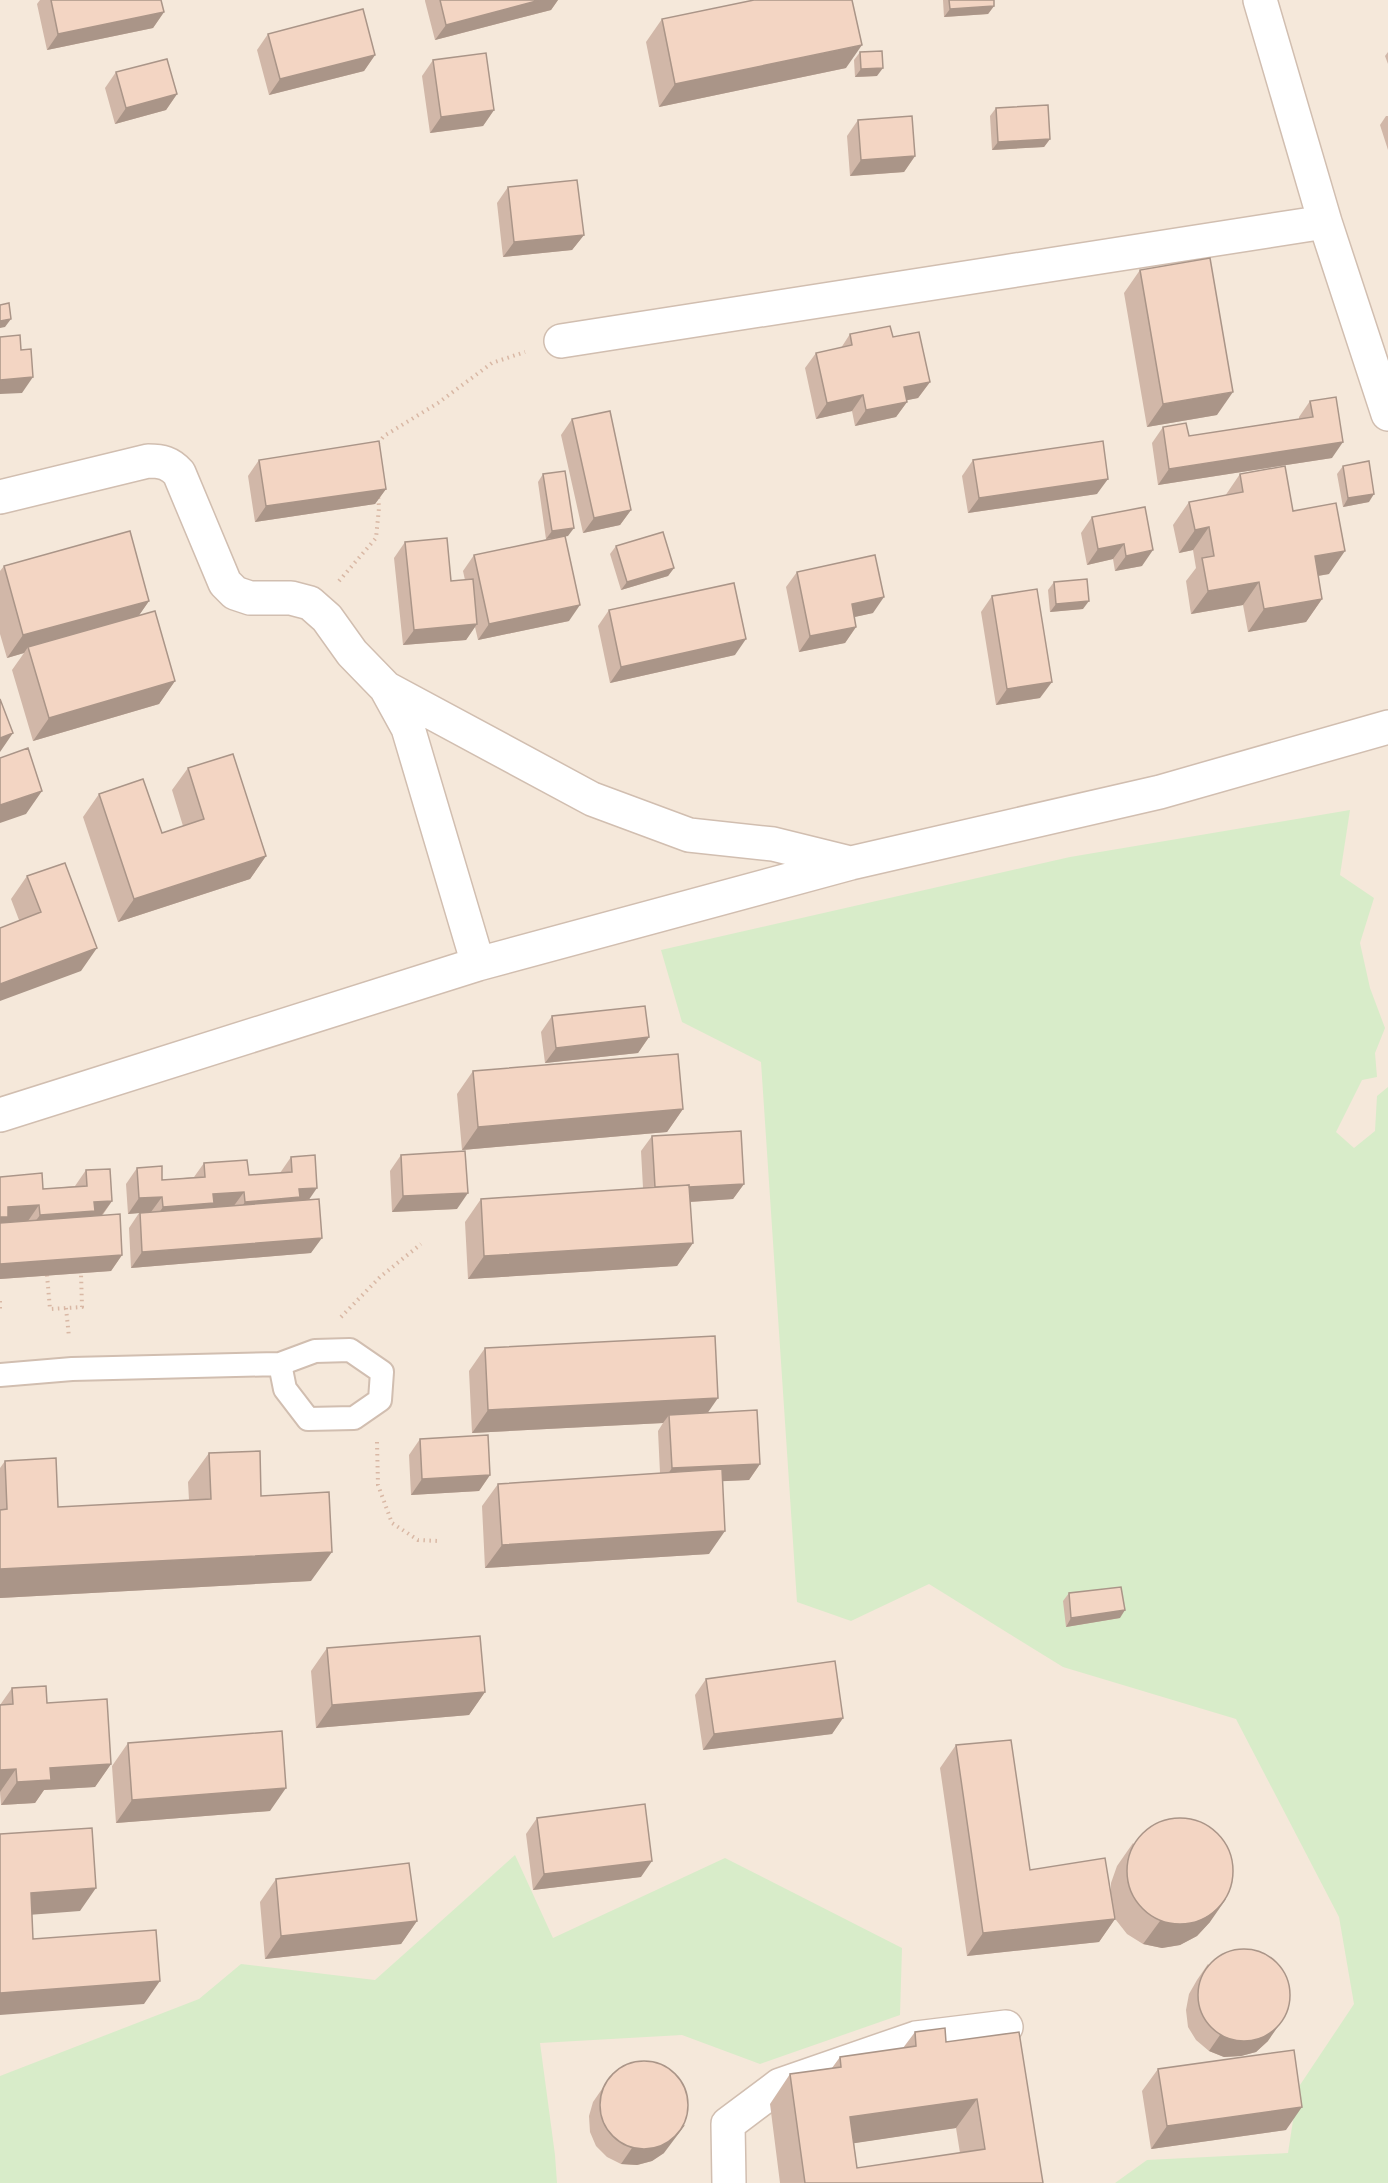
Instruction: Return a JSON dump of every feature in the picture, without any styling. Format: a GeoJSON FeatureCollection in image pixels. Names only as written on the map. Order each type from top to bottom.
{"type":"FeatureCollection","features":[{"type":"Feature","properties":{"kind":"street"},"geometry":{"type":"LineString","coordinates":[[1260,0],[1325,222],[1388,414]]}},
{"type":"Feature","properties":{"kind":"street"},"geometry":{"type":"LineString","coordinates":[[561,340],[1325,222]]}},
{"type":"Feature","properties":{"kind":"street"},"geometry":{"type":"LineString","coordinates":[[0,497],[148,461],[162,461],[173,466],[179,473],[225,583],[235,593],[250,598],[291,598],[310,603],[327,618],[352,653],[386,688],[408,728],[478,964]]}},
{"type":"Feature","properties":{"kind":"street"},"geometry":{"type":"LineString","coordinates":[[386,688],[592,799],[688,835],[773,844],[851,863]]}},
{"type":"Feature","properties":{"kind":"street"},"geometry":{"type":"LineString","coordinates":[[0,1115],[478,964],[851,863],[1160,792],[1388,728]]}},
{"type":"Feature","properties":{"kind":"street"},"geometry":{"type":"LineString","coordinates":[[729,2183],[729,2124],[780,2085],[916,2038],[1006,2027]]}},
{"type":"Feature","properties":{"kind":"lane"},"geometry":{"type":"LineString","coordinates":[[0,1375],[72,1369],[280,1364],[315,1351],[350,1350],[382,1372],[381,1400],[354,1418],[308,1419],[285,1389],[280,1364]]}},
{"type":"Feature","properties":{"kind":"path"},"geometry":{"type":"LineString","coordinates":[[374,448],[384,436],[438,403],[492,363],[561,340]]}},
{"type":"Feature","properties":{"kind":"path"},"geometry":{"type":"LineString","coordinates":[[310,603],[342,579],[376,538],[379,508],[377,488]]}},
{"type":"Feature","properties":{"kind":"path"},"geometry":{"type":"LineString","coordinates":[[315,1351],[348,1308],[380,1277],[421,1244]]}},
{"type":"Feature","properties":{"kind":"path"},"geometry":{"type":"LineString","coordinates":[[47,1275],[50,1309],[82,1307],[81,1273]]}},
{"type":"Feature","properties":{"kind":"path"},"geometry":{"type":"LineString","coordinates":[[0,1300],[0,1312]]}},
{"type":"Feature","properties":{"kind":"path"},"geometry":{"type":"LineString","coordinates":[[381,1400],[376,1447],[378,1485],[392,1523],[418,1540],[438,1541]]}},
{"type":"Feature","properties":{"kind":"shaded area"},"geometry":{"type":"Polygon","coordinates":[[[0,0],[1388,0],[1388,2183],[0,2183],[0,0]]]}},
{"type":"Feature","properties":{"kind":"green space"},"geometry":{"type":"Polygon","coordinates":[[[1350,810],[1340,875],[1374,898],[1360,943],[1370,988],[1385,1028],[1375,1053],[1377,1077],[1362,1080],[1336,1132],[1354,1148],[1375,1131],[1377,1096],[1388,1087],[1388,2183],[1115,2183],[1147,2160],[1288,2153],[1298,2088],[1354,2004],[1339,1917],[1236,1719],[1063,1667],[929,1584],[851,1621],[797,1602],[761,1062],[682,1022],[661,950],[1070,857],[1350,810]]]}},
{"type":"Feature","properties":{"kind":"green space"},"geometry":{"type":"Polygon","coordinates":[[[515,1855],[553,1938],[725,1858],[902,1948],[900,2015],[760,2064],[682,2035],[540,2043],[557,2183],[0,2183],[0,2076],[199,1999],[241,1964],[375,1980],[515,1855]]]}},
{"type":"Feature","properties":{"kind":"building"},"geometry":{"type":"Polygon","coordinates":[[[51,0],[161,0],[164,12],[58,34],[51,0]]]}},
{"type":"Feature","properties":{"kind":"building"},"geometry":{"type":"Polygon","coordinates":[[[440,0],[540,0],[446,25],[440,0]]]}},
{"type":"Feature","properties":{"kind":"building"},"geometry":{"type":"Polygon","coordinates":[[[754,0],[852,0],[862,45],[675,84],[662,19],[754,0]]]}},
{"type":"Feature","properties":{"kind":"building"},"geometry":{"type":"Polygon","coordinates":[[[949,0],[994,0],[994,6],[950,9],[949,0]]]}},
{"type":"Feature","properties":{"kind":"building"},"geometry":{"type":"Polygon","coordinates":[[[363,9],[375,55],[280,79],[268,34],[363,9]]]}},
{"type":"Feature","properties":{"kind":"building"},"geometry":{"type":"Polygon","coordinates":[[[882,51],[883,68],[861,69],[860,52],[882,51]]]}},
{"type":"Feature","properties":{"kind":"building"},"geometry":{"type":"Polygon","coordinates":[[[486,53],[494,110],[441,117],[433,60],[486,53]]]}},
{"type":"Feature","properties":{"kind":"building"},"geometry":{"type":"Polygon","coordinates":[[[167,59],[177,94],[126,108],[116,72],[167,59]]]}},
{"type":"Feature","properties":{"kind":"building"},"geometry":{"type":"Polygon","coordinates":[[[1048,105],[1050,139],[998,142],[996,108],[1048,105]]]}},
{"type":"Feature","properties":{"kind":"building"},"geometry":{"type":"Polygon","coordinates":[[[912,116],[915,156],[861,160],[858,120],[912,116]]]}},
{"type":"Feature","properties":{"kind":"building"},"geometry":{"type":"Polygon","coordinates":[[[577,180],[584,235],[514,242],[508,187],[577,180]]]}},
{"type":"Feature","properties":{"kind":"building"},"geometry":{"type":"Polygon","coordinates":[[[1210,258],[1233,392],[1163,404],[1140,270],[1210,258]]]}},
{"type":"Feature","properties":{"kind":"building"},"geometry":{"type":"Polygon","coordinates":[[[9,303],[11,319],[0,321],[0,305],[9,303]]]}},
{"type":"Feature","properties":{"kind":"building"},"geometry":{"type":"Polygon","coordinates":[[[890,326],[893,337],[919,332],[930,382],[904,387],[907,402],[866,410],[863,395],[827,403],[816,353],[852,345],[850,334],[890,326]]]}},
{"type":"Feature","properties":{"kind":"building"},"geometry":{"type":"Polygon","coordinates":[[[20,335],[21,350],[31,349],[33,377],[0,380],[0,337],[20,335]]]}},
{"type":"Feature","properties":{"kind":"building"},"geometry":{"type":"Polygon","coordinates":[[[1336,397],[1343,442],[1169,469],[1163,427],[1186,423],[1189,436],[1313,417],[1310,401],[1336,397]]]}},
{"type":"Feature","properties":{"kind":"building"},"geometry":{"type":"Polygon","coordinates":[[[610,411],[631,510],[594,518],[572,419],[610,411]]]}},
{"type":"Feature","properties":{"kind":"building"},"geometry":{"type":"Polygon","coordinates":[[[379,441],[386,489],[266,506],[259,460],[379,441]]]}},
{"type":"Feature","properties":{"kind":"building"},"geometry":{"type":"Polygon","coordinates":[[[1103,441],[1108,479],[979,498],[973,460],[1103,441]]]}},
{"type":"Feature","properties":{"kind":"building"},"geometry":{"type":"Polygon","coordinates":[[[1369,461],[1374,494],[1348,498],[1343,466],[1369,461]]]}},
{"type":"Feature","properties":{"kind":"building"},"geometry":{"type":"Polygon","coordinates":[[[1285,466],[1293,511],[1336,503],[1345,551],[1315,556],[1322,599],[1264,609],[1259,582],[1208,591],[1202,558],[1214,556],[1209,527],[1195,530],[1189,502],[1243,492],[1240,474],[1285,466]]]}},
{"type":"Feature","properties":{"kind":"building"},"geometry":{"type":"Polygon","coordinates":[[[565,471],[574,528],[552,531],[543,474],[565,471]]]}},
{"type":"Feature","properties":{"kind":"building"},"geometry":{"type":"Polygon","coordinates":[[[1145,507],[1153,550],[1126,556],[1124,544],[1098,549],[1092,517],[1145,507]]]}},
{"type":"Feature","properties":{"kind":"building"},"geometry":{"type":"Polygon","coordinates":[[[130,531],[149,601],[23,635],[4,566],[130,531]]]}},
{"type":"Feature","properties":{"kind":"building"},"geometry":{"type":"Polygon","coordinates":[[[663,532],[674,568],[627,582],[616,546],[663,532]]]}},
{"type":"Feature","properties":{"kind":"building"},"geometry":{"type":"Polygon","coordinates":[[[565,536],[580,605],[489,624],[474,555],[565,536]]]}},
{"type":"Feature","properties":{"kind":"building"},"geometry":{"type":"Polygon","coordinates":[[[447,538],[451,581],[473,579],[477,624],[414,630],[405,542],[447,538]]]}},
{"type":"Feature","properties":{"kind":"building"},"geometry":{"type":"Polygon","coordinates":[[[875,555],[884,597],[852,604],[856,627],[810,636],[797,572],[875,555]]]}},
{"type":"Feature","properties":{"kind":"building"},"geometry":{"type":"Polygon","coordinates":[[[1087,579],[1089,601],[1056,604],[1054,582],[1087,579]]]}},
{"type":"Feature","properties":{"kind":"building"},"geometry":{"type":"Polygon","coordinates":[[[734,583],[746,639],[621,667],[609,610],[734,583]]]}},
{"type":"Feature","properties":{"kind":"building"},"geometry":{"type":"Polygon","coordinates":[[[1037,589],[1052,682],[1007,689],[992,596],[1037,589]]]}},
{"type":"Feature","properties":{"kind":"building"},"geometry":{"type":"Polygon","coordinates":[[[155,611],[175,681],[49,718],[28,647],[155,611]]]}},
{"type":"Feature","properties":{"kind":"building"},"geometry":{"type":"Polygon","coordinates":[[[0,699],[13,733],[0,738],[0,699]]]}},
{"type":"Feature","properties":{"kind":"building"},"geometry":{"type":"Polygon","coordinates":[[[28,748],[42,791],[0,805],[0,758],[28,748]]]}},
{"type":"Feature","properties":{"kind":"building"},"geometry":{"type":"Polygon","coordinates":[[[233,754],[266,856],[134,899],[99,794],[143,779],[162,833],[204,819],[188,768],[233,754]]]}},
{"type":"Feature","properties":{"kind":"building"},"geometry":{"type":"Polygon","coordinates":[[[65,863],[97,948],[0,984],[0,928],[41,912],[27,876],[65,863]]]}},
{"type":"Feature","properties":{"kind":"building"},"geometry":{"type":"Polygon","coordinates":[[[645,1006],[649,1037],[556,1048],[552,1016],[645,1006]]]}},
{"type":"Feature","properties":{"kind":"building"},"geometry":{"type":"Polygon","coordinates":[[[678,1054],[683,1109],[478,1127],[473,1071],[678,1054]]]}},
{"type":"Feature","properties":{"kind":"building"},"geometry":{"type":"Polygon","coordinates":[[[741,1131],[744,1184],[655,1187],[652,1136],[741,1131]]]}},
{"type":"Feature","properties":{"kind":"building"},"geometry":{"type":"Polygon","coordinates":[[[465,1151],[468,1193],[403,1196],[401,1155],[465,1151]]]}},
{"type":"Feature","properties":{"kind":"building"},"geometry":{"type":"Polygon","coordinates":[[[315,1155],[317,1188],[299,1189],[300,1197],[245,1202],[244,1192],[213,1194],[214,1203],[163,1207],[162,1197],[139,1198],[137,1168],[162,1166],[162,1180],[205,1177],[204,1163],[247,1160],[249,1175],[292,1172],[291,1157],[315,1155]]]}},
{"type":"Feature","properties":{"kind":"building"},"geometry":{"type":"Polygon","coordinates":[[[110,1169],[112,1201],[94,1202],[95,1211],[40,1215],[39,1205],[8,1207],[8,1217],[0,1217],[0,1177],[42,1173],[43,1189],[87,1186],[86,1170],[110,1169]]]}},
{"type":"Feature","properties":{"kind":"building"},"geometry":{"type":"Polygon","coordinates":[[[689,1185],[693,1243],[484,1256],[481,1199],[689,1185]]]}},
{"type":"Feature","properties":{"kind":"building"},"geometry":{"type":"Polygon","coordinates":[[[319,1199],[322,1238],[142,1252],[140,1213],[319,1199]]]}},
{"type":"Feature","properties":{"kind":"building"},"geometry":{"type":"Polygon","coordinates":[[[120,1214],[122,1255],[0,1264],[0,1223],[120,1214]]]}},
{"type":"Feature","properties":{"kind":"building"},"geometry":{"type":"Polygon","coordinates":[[[715,1336],[718,1398],[488,1410],[485,1348],[715,1336]]]}},
{"type":"Feature","properties":{"kind":"building"},"geometry":{"type":"Polygon","coordinates":[[[757,1410],[760,1464],[672,1468],[669,1415],[757,1410]]]}},
{"type":"Feature","properties":{"kind":"building"},"geometry":{"type":"Polygon","coordinates":[[[488,1435],[490,1475],[422,1479],[420,1439],[488,1435]]]}},
{"type":"Feature","properties":{"kind":"building"},"geometry":{"type":"Polygon","coordinates":[[[260,1451],[261,1496],[329,1492],[332,1552],[0,1569],[0,1510],[7,1509],[5,1461],[56,1458],[58,1507],[211,1499],[209,1453],[260,1451]]]}},
{"type":"Feature","properties":{"kind":"building"},"geometry":{"type":"Polygon","coordinates":[[[722,1469],[725,1531],[502,1545],[498,1484],[722,1469]]]}},
{"type":"Feature","properties":{"kind":"building"},"geometry":{"type":"Polygon","coordinates":[[[1121,1587],[1125,1610],[1071,1618],[1069,1593],[1121,1587]]]}},
{"type":"Feature","properties":{"kind":"building"},"geometry":{"type":"Polygon","coordinates":[[[480,1636],[485,1692],[332,1705],[327,1648],[480,1636]]]}},
{"type":"Feature","properties":{"kind":"building"},"geometry":{"type":"Polygon","coordinates":[[[835,1661],[843,1718],[714,1734],[706,1679],[835,1661]]]}},
{"type":"Feature","properties":{"kind":"building"},"geometry":{"type":"Polygon","coordinates":[[[46,1686],[47,1703],[107,1699],[111,1764],[50,1768],[51,1780],[17,1782],[16,1769],[0,1770],[0,1705],[13,1704],[12,1688],[46,1686]]]}},
{"type":"Feature","properties":{"kind":"building"},"geometry":{"type":"Polygon","coordinates":[[[282,1731],[286,1788],[132,1800],[128,1743],[282,1731]]]}},
{"type":"Feature","properties":{"kind":"building"},"geometry":{"type":"Polygon","coordinates":[[[1011,1740],[1030,1870],[1105,1858],[1115,1919],[983,1933],[956,1745],[1011,1740]]]}},
{"type":"Feature","properties":{"kind":"building"},"geometry":{"type":"Polygon","coordinates":[[[645,1804],[652,1861],[544,1874],[537,1818],[645,1804]]]}},
{"type":"Feature","properties":{"kind":"building"},"geometry":{"type":"Polygon","coordinates":[[[1180,1818],[1200,1822],[1218,1833],[1229,1851],[1233,1871],[1229,1891],[1218,1909],[1200,1920],[1180,1924],[1160,1920],[1142,1909],[1131,1891],[1127,1871],[1131,1851],[1142,1833],[1160,1822],[1180,1818]]]}},
{"type":"Feature","properties":{"kind":"building"},"geometry":{"type":"Polygon","coordinates":[[[92,1828],[96,1888],[31,1893],[33,1939],[156,1930],[160,1981],[0,1993],[0,1834],[92,1828]]]}},
{"type":"Feature","properties":{"kind":"building"},"geometry":{"type":"Polygon","coordinates":[[[409,1863],[417,1921],[281,1936],[276,1879],[409,1863]]]}},
{"type":"Feature","properties":{"kind":"building"},"geometry":{"type":"Polygon","coordinates":[[[1235,1949],[1253,1949],[1270,1956],[1283,1969],[1290,1986],[1290,2004],[1283,2021],[1270,2034],[1253,2041],[1235,2041],[1218,2034],[1205,2021],[1198,2004],[1198,1986],[1205,1969],[1218,1956],[1235,1949]]]}},
{"type":"Feature","properties":{"kind":"building"},"geometry":{"type":"Polygon","coordinates":[[[945,2028],[946,2042],[1019,2032],[1043,2183],[805,2183],[790,2074],[841,2067],[840,2057],[916,2046],[915,2032],[945,2028]],[[977,2099],[850,2117],[857,2168],[985,2149],[977,2099]]]}},
{"type":"Feature","properties":{"kind":"building"},"geometry":{"type":"Polygon","coordinates":[[[1294,2050],[1302,2107],[1167,2126],[1158,2069],[1294,2050]]]}},
{"type":"Feature","properties":{"kind":"building"},"geometry":{"type":"Polygon","coordinates":[[[644,2061],[661,2064],[675,2074],[685,2088],[688,2105],[685,2122],[675,2136],[661,2146],[644,2149],[627,2146],[613,2136],[603,2122],[600,2105],[603,2088],[613,2074],[627,2064],[644,2061]]]}}]}
